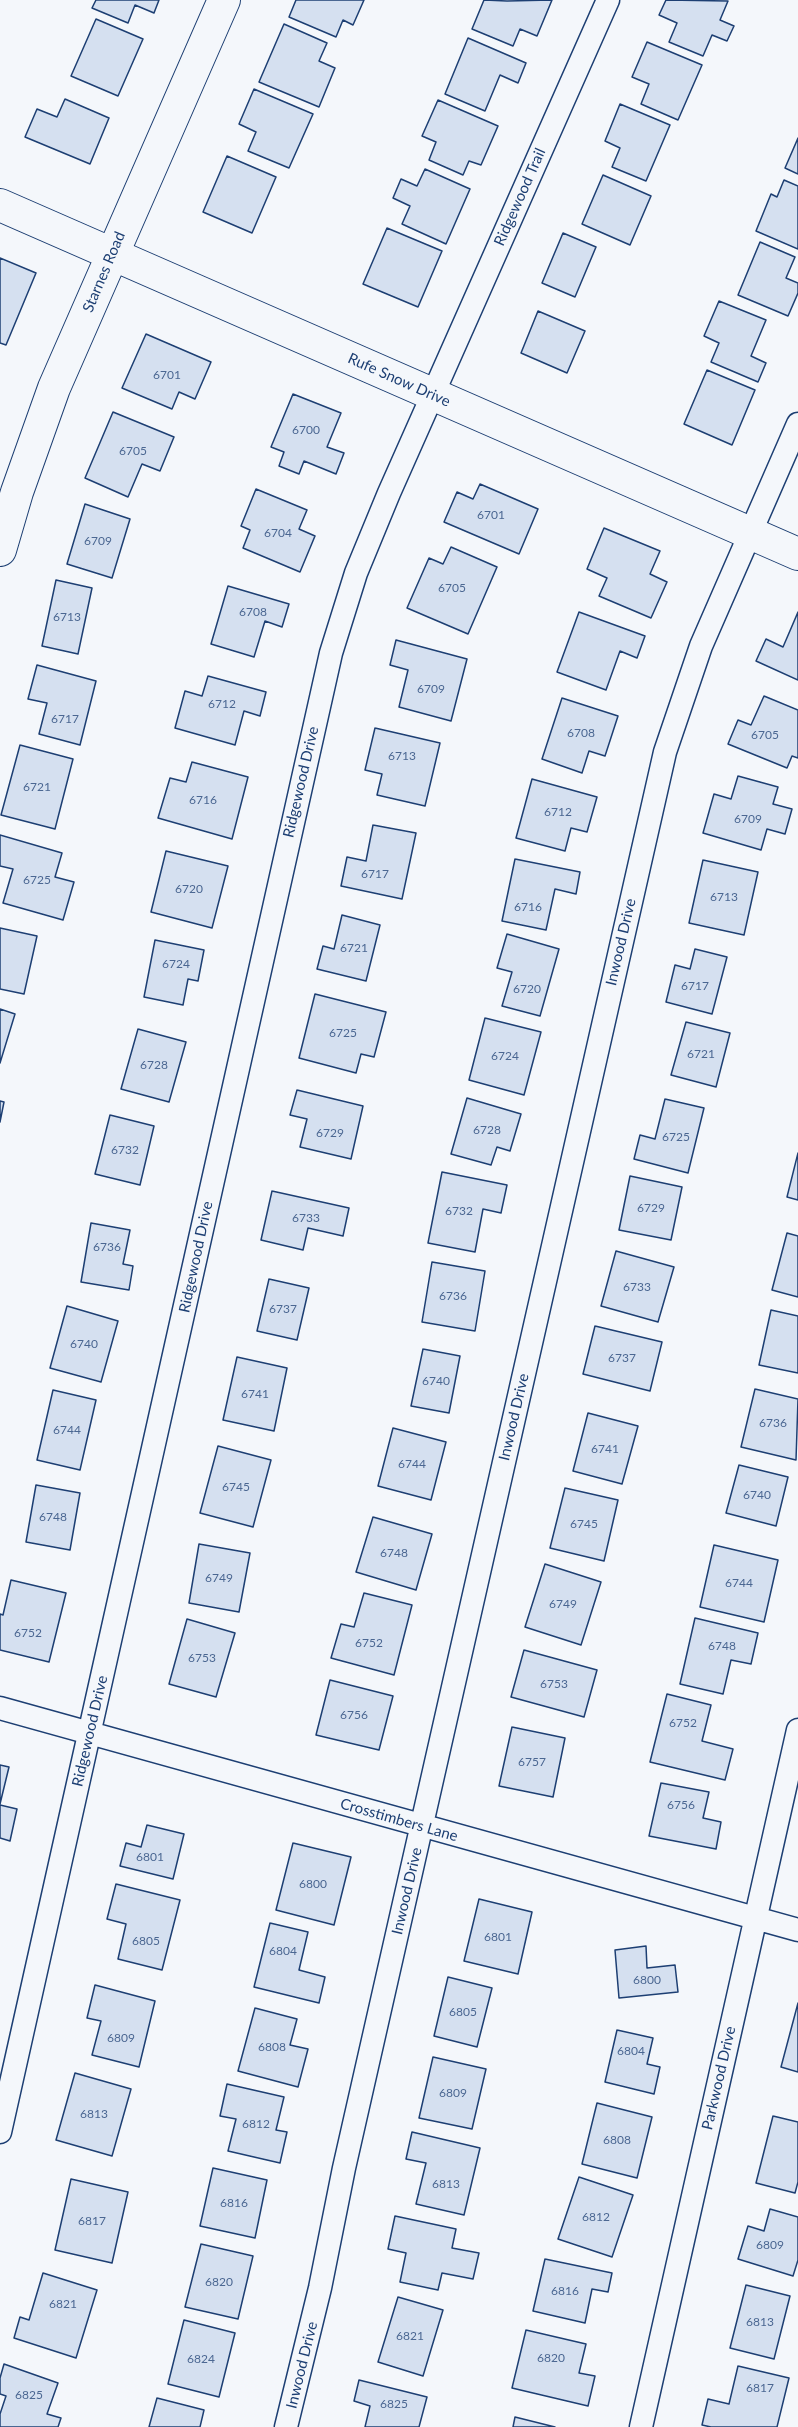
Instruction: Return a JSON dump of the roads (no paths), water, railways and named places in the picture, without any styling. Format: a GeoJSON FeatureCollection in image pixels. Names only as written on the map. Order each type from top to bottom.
{"type":"FeatureCollection","features":[{"type":"Feature","properties":{"kind":"main road","name":"Starnes Road"},"geometry":{"type":"LineString","coordinates":[[0,550],[17,492],[54,388],[224,0]]}},
{"type":"Feature","properties":{"kind":"main road","name":"Rufe Snow Drive"},"geometry":{"type":"LineString","coordinates":[[0,205],[798,554]]}},
{"type":"Feature","properties":{"kind":"street","name":"Ridgewood Trail"},"geometry":{"type":"LineString","coordinates":[[432,394],[608,0]]}},
{"type":"Feature","properties":{"kind":"street","name":"Ridgewood Drive"},"geometry":{"type":"LineString","coordinates":[[0,2132],[331,652],[356,573],[432,394]]}},
{"type":"Feature","properties":{"kind":"street","name":"Inwood Drive"},"geometry":{"type":"LineString","coordinates":[[286,2427],[320,2288],[344,2168],[665,752],[701,646],[798,424]]}},
{"type":"Feature","properties":{"kind":"street","name":"Crosstimbers Lane"},"geometry":{"type":"LineString","coordinates":[[0,1708],[798,1930]]}},
{"type":"Feature","properties":{"kind":"street","name":"Parkwood Drive"},"geometry":{"type":"LineString","coordinates":[[641,2427],[798,1730]]}}]}
